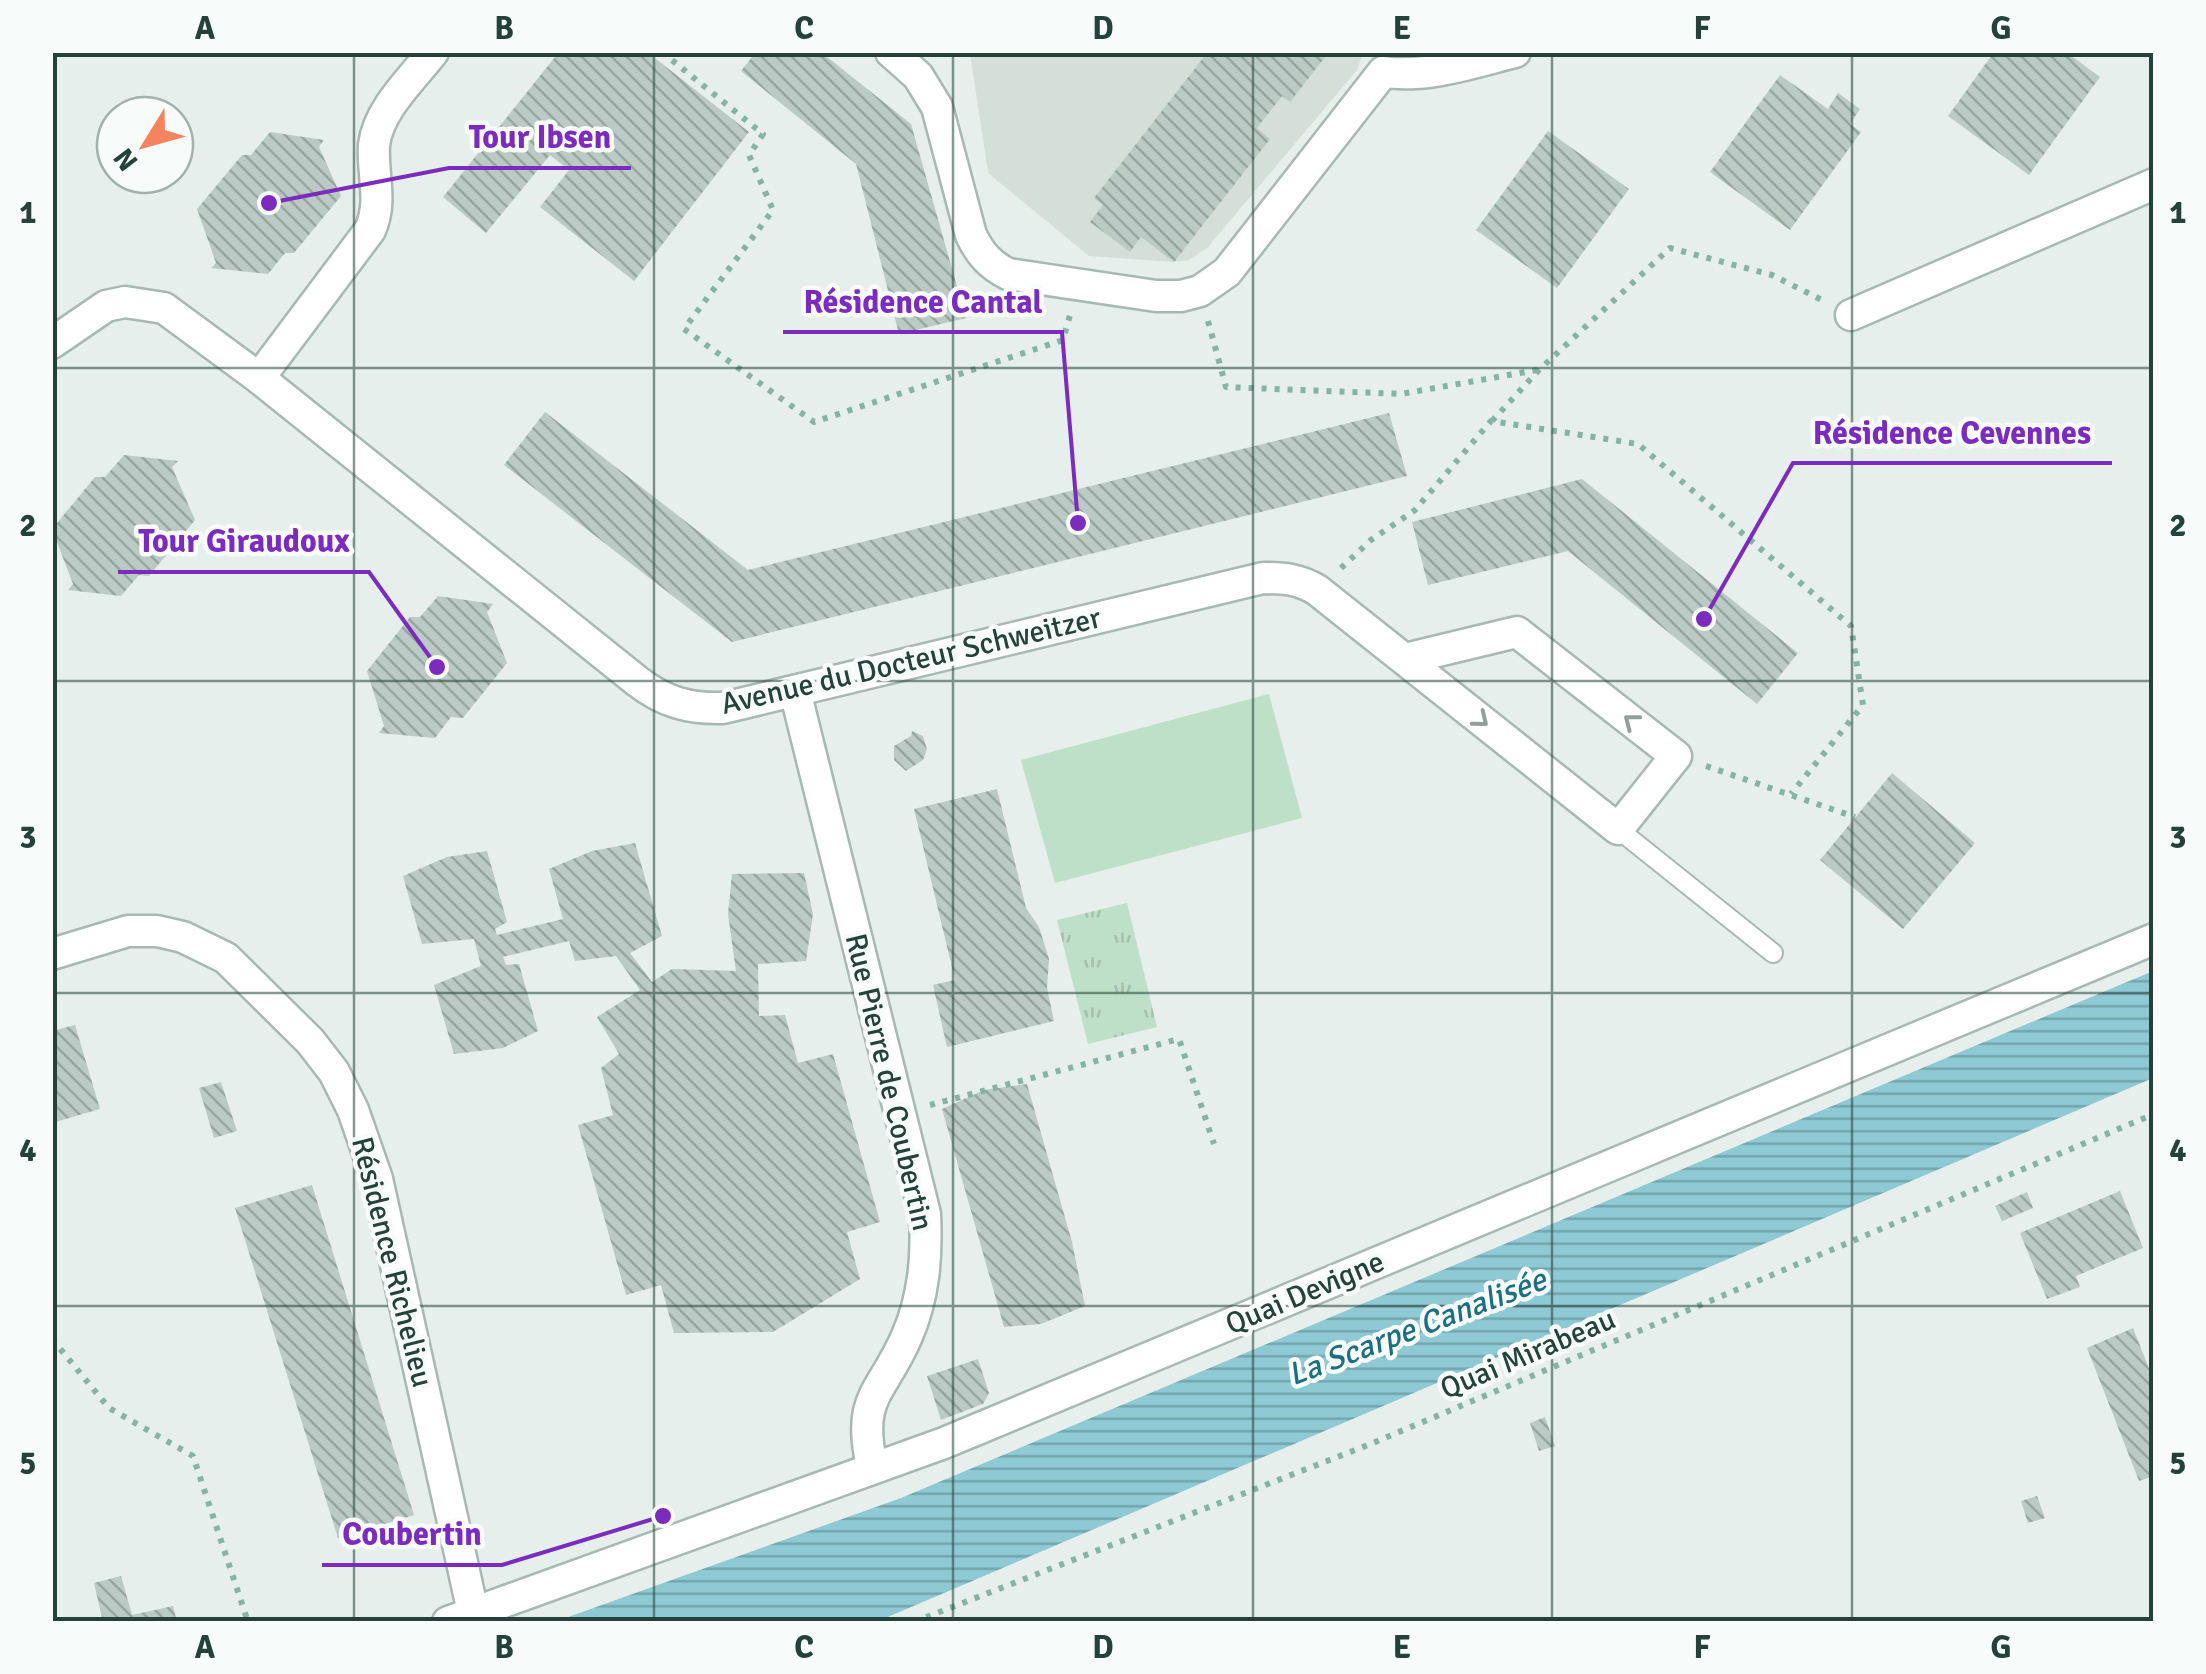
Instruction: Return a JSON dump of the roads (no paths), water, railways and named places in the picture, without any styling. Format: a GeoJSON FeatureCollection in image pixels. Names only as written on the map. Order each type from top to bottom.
{"type":"FeatureCollection","features":[{"type":"Feature","properties":{"kind":"street"},"geometry":{"type":"LineString","coordinates":[[258,378],[370,230],[378,201],[374,147],[377,131],[433,52]]}},
{"type":"Feature","properties":{"kind":"street"},"geometry":{"type":"LineString","coordinates":[[891,52],[918,76],[937,107],[971,236],[994,266],[1008,274],[1156,296],[1200,292],[1227,272],[1385,62],[1403,75],[1434,72],[1515,52]]}},
{"type":"Feature","properties":{"kind":"street"},"geometry":{"type":"LineString","coordinates":[[1851,314],[2154,184]]}},
{"type":"Feature","properties":{"kind":"street","name":"Avenue du Docteur Schweitzer"},"geometry":{"type":"LineString","coordinates":[[52,343],[106,306],[145,303],[164,308],[258,378],[658,696],[700,709],[724,708],[1263,578],[1300,580],[1618,829]]}},
{"type":"Feature","properties":{"kind":"street"},"geometry":{"type":"LineString","coordinates":[[1405,659],[1517,632],[1676,756],[1618,829]]}},
{"type":"Feature","properties":{"kind":"street","name":"Rue Pierre de Coubertin"},"geometry":{"type":"LineString","coordinates":[[795,692],[925,1214],[924,1274],[918,1306],[906,1338],[871,1399],[865,1424],[872,1466]]}},
{"type":"Feature","properties":{"kind":"street","name":"Résidence Richelieu"},"geometry":{"type":"LineString","coordinates":[[52,954],[128,931],[157,931],[204,946],[226,958],[310,1041],[334,1072],[360,1127],[377,1179],[461,1617]]}},
{"type":"Feature","properties":{"kind":"street","name":"Quai Devigne"},"geometry":{"type":"LineString","coordinates":[[461,1617],[944,1443],[2154,939]]}},
{"type":"Feature","properties":{"kind":"lane"},"geometry":{"type":"LineString","coordinates":[[1618,829],[1773,953]]}},
{"type":"Feature","properties":{"kind":"water","name":"La Scarpe Canalisée"},"geometry":{"type":"Polygon","coordinates":[[[2153,971],[2153,1078],[876,1622],[557,1621],[901,1498],[2153,971]]]}},
{"type":"Feature","properties":{"kind":"place","name":"Tour Ibsen"},"geometry":{"type":"Point","coordinates":[269,203]}},
{"type":"Feature","properties":{"kind":"place","name":"Résidence Cantal"},"geometry":{"type":"Point","coordinates":[1078,523]}},
{"type":"Feature","properties":{"kind":"place","name":"Résidence Cevennes"},"geometry":{"type":"Point","coordinates":[1704,619]}},
{"type":"Feature","properties":{"kind":"place","name":"Tour Giraudoux"},"geometry":{"type":"Point","coordinates":[437,667]}},
{"type":"Feature","properties":{"kind":"place","name":"Coubertin"},"geometry":{"type":"Point","coordinates":[663,1516]}}]}
